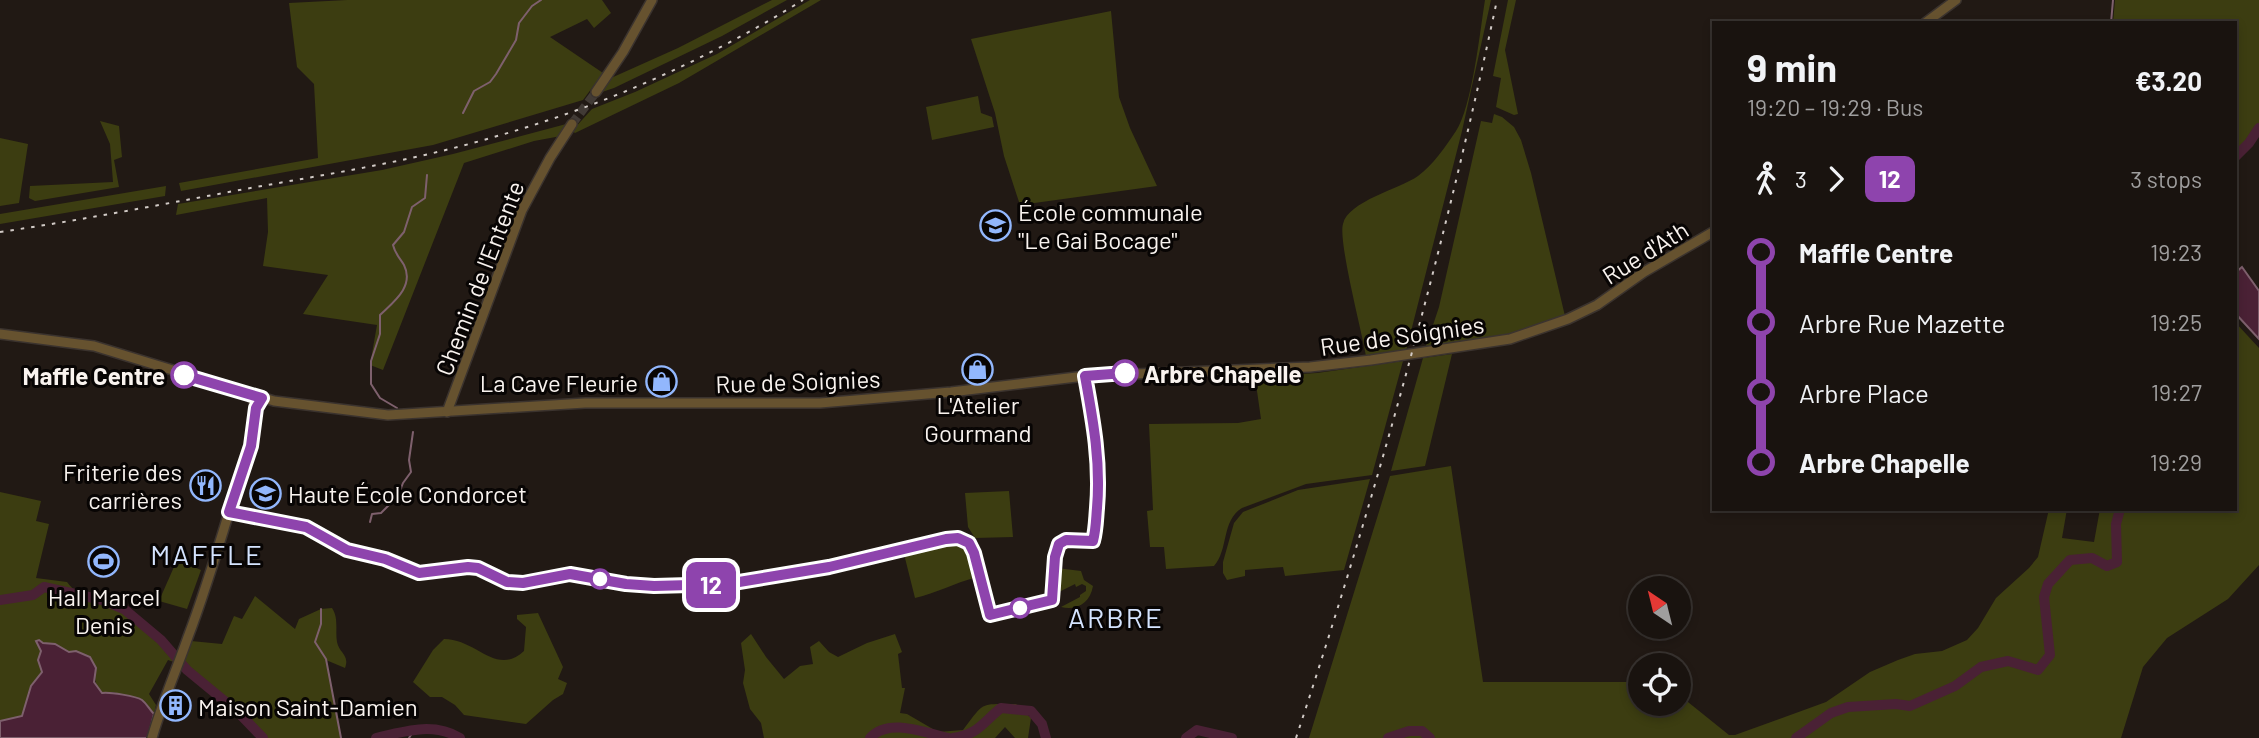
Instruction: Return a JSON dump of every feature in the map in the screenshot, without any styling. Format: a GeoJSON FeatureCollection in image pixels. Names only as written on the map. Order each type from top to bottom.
{"type":"FeatureCollection","features":[{"type":"Feature","properties":{"kind":"street"},"geometry":{"type":"LineString","coordinates":[[596,92],[623,52],[652,0]]}},
{"type":"Feature","properties":{"kind":"street"},"geometry":{"type":"LineString","coordinates":[[1928,21],[1955,0]]}},
{"type":"Feature","properties":{"kind":"street","name":"Chemin de l'Entente"},"geometry":{"type":"LineString","coordinates":[[447,412],[522,211],[550,158],[572,124]]}},
{"type":"Feature","properties":{"kind":"street","name":"Rue d'Ath"},"geometry":{"type":"LineString","coordinates":[[1597,305],[1644,272],[1712,233]]}},
{"type":"Feature","properties":{"kind":"street","name":"Rue de Soignies"},"geometry":{"type":"LineString","coordinates":[[0,334],[94,345],[262,398],[388,415],[585,403],[820,403],[951,392],[1098,375],[1310,367],[1510,339],[1568,319],[1597,305]]}},
{"type":"Feature","properties":{"kind":"street"},"geometry":{"type":"LineString","coordinates":[[152,738],[169,682],[197,612],[253,437],[256,408],[252,395]]}},
{"type":"Feature","properties":{"kind":"street"},"geometry":{"type":"LineString","coordinates":[[256,408],[262,398]]}},
{"type":"Feature","properties":{"kind":"shaded area"},"geometry":{"type":"Polygon","coordinates":[[[347,0],[602,0],[611,13],[594,28],[587,19],[550,37],[603,73],[583,100],[433,145],[181,191],[179,183],[318,158],[314,84],[297,67],[289,3],[347,0]]]}},
{"type":"Feature","properties":{"kind":"shaded area"},"geometry":{"type":"Polygon","coordinates":[[[772,0],[787,0],[722,36],[602,92],[611,78],[678,48],[772,0]]]}},
{"type":"Feature","properties":{"kind":"shaded area"},"geometry":{"type":"Polygon","coordinates":[[[810,0],[821,0],[679,83],[575,133],[572,131],[592,109],[717,54],[810,0]]]}},
{"type":"Feature","properties":{"kind":"shaded area"},"geometry":{"type":"Polygon","coordinates":[[[1485,0],[1491,0],[1462,131],[1406,351],[1366,356],[1347,267],[1343,224],[1347,216],[1364,202],[1424,172],[1456,131],[1462,120],[1471,87],[1485,0]]]}},
{"type":"Feature","properties":{"kind":"shaded area"},"geometry":{"type":"Polygon","coordinates":[[[1508,0],[1516,0],[1505,50],[1518,114],[1514,115],[1496,107],[1501,78],[1493,76],[1508,0]]]}},
{"type":"Feature","properties":{"kind":"shaded area"},"geometry":{"type":"Polygon","coordinates":[[[2115,0],[2259,0],[2259,128],[2249,143],[2237,155],[2237,21],[2113,21],[2115,0]]]}},
{"type":"Feature","properties":{"kind":"shaded area"},"geometry":{"type":"Polygon","coordinates":[[[1111,11],[1119,97],[1157,186],[1020,205],[971,39],[1111,11]]]}},
{"type":"Feature","properties":{"kind":"shaded area"},"geometry":{"type":"Polygon","coordinates":[[[978,96],[981,113],[992,117],[994,127],[932,140],[926,107],[978,96]]]}},
{"type":"Feature","properties":{"kind":"shaded area"},"geometry":{"type":"Polygon","coordinates":[[[1494,114],[1514,127],[1521,140],[1565,316],[1508,336],[1426,346],[1439,307],[1481,121],[1492,123],[1494,114]]]}},
{"type":"Feature","properties":{"kind":"shaded area"},"geometry":{"type":"Polygon","coordinates":[[[100,121],[119,126],[122,157],[114,160],[119,187],[35,201],[29,198],[30,186],[113,182],[110,144],[100,121]]]}},
{"type":"Feature","properties":{"kind":"shaded area"},"geometry":{"type":"Polygon","coordinates":[[[570,123],[561,136],[534,141],[464,163],[383,370],[370,365],[377,325],[303,314],[328,275],[263,266],[268,232],[267,198],[176,215],[178,204],[382,170],[570,123]]]}},
{"type":"Feature","properties":{"kind":"shaded area"},"geometry":{"type":"Polygon","coordinates":[[[0,138],[28,144],[19,203],[0,206],[0,138]]]}},
{"type":"Feature","properties":{"kind":"shaded area"},"geometry":{"type":"Polygon","coordinates":[[[166,186],[165,196],[0,224],[0,214],[166,186]]]}},
{"type":"Feature","properties":{"kind":"shaded area"},"geometry":{"type":"Polygon","coordinates":[[[2242,267],[2259,291],[2259,339],[2237,315],[2237,271],[2242,267]]]}},
{"type":"Feature","properties":{"kind":"shaded area"},"geometry":{"type":"Polygon","coordinates":[[[2237,324],[2259,348],[2259,565],[2228,599],[2167,638],[2143,667],[2121,738],[1796,738],[1831,712],[1792,738],[1432,738],[1418,727],[1412,728],[1428,738],[1309,738],[1390,476],[1451,466],[1483,682],[1628,682],[1628,716],[1691,716],[1691,704],[1729,735],[1826,702],[1870,672],[1898,660],[1915,654],[1942,651],[1967,640],[1978,628],[1996,598],[2038,557],[2049,511],[2067,511],[2062,538],[2094,542],[2100,511],[2237,511],[2237,324]]]}},
{"type":"Feature","properties":{"kind":"shaded area"},"geometry":{"type":"Polygon","coordinates":[[[1452,354],[1425,466],[1391,471],[1423,358],[1452,354]]]}},
{"type":"Feature","properties":{"kind":"shaded area"},"geometry":{"type":"Polygon","coordinates":[[[1403,361],[1372,475],[1306,484],[1242,508],[1231,520],[1222,552],[1214,566],[1166,569],[1164,547],[1150,547],[1147,511],[1153,510],[1149,424],[1238,423],[1261,419],[1255,377],[1317,373],[1403,361]]]}},
{"type":"Feature","properties":{"kind":"shaded area"},"geometry":{"type":"Polygon","coordinates":[[[1370,479],[1344,570],[1285,576],[1283,567],[1245,570],[1245,576],[1227,580],[1223,573],[1223,562],[1234,523],[1243,512],[1298,490],[1370,479]]]}},
{"type":"Feature","properties":{"kind":"shaded area"},"geometry":{"type":"Polygon","coordinates":[[[1009,491],[1013,537],[975,538],[968,527],[965,493],[1009,491]]]}},
{"type":"Feature","properties":{"kind":"shaded area"},"geometry":{"type":"Polygon","coordinates":[[[0,492],[41,501],[36,521],[49,524],[36,578],[67,582],[84,595],[129,612],[151,629],[175,657],[174,662],[168,660],[149,694],[156,705],[154,714],[145,702],[113,692],[102,693],[96,682],[94,665],[88,656],[50,643],[39,645],[41,651],[38,660],[43,672],[31,686],[23,716],[0,721],[0,492]]]}},
{"type":"Feature","properties":{"kind":"shaded area"},"geometry":{"type":"Polygon","coordinates":[[[963,543],[968,547],[977,577],[915,598],[904,554],[938,544],[963,543]]]}},
{"type":"Feature","properties":{"kind":"shaded area"},"geometry":{"type":"Polygon","coordinates":[[[177,560],[201,570],[187,609],[159,601],[177,560]]]}},
{"type":"Feature","properties":{"kind":"shaded area"},"geometry":{"type":"Polygon","coordinates":[[[1057,568],[1081,571],[1084,580],[1093,586],[1086,601],[1077,607],[1061,607],[1080,597],[1086,591],[1086,586],[1082,584],[1076,587],[1075,584],[1057,593],[1057,568]]]}},
{"type":"Feature","properties":{"kind":"shaded area"},"geometry":{"type":"Polygon","coordinates":[[[255,596],[295,629],[299,619],[321,609],[332,608],[338,646],[346,660],[345,668],[326,660],[341,738],[263,738],[183,663],[191,641],[222,644],[234,616],[242,619],[255,596]]]}},
{"type":"Feature","properties":{"kind":"shaded area"},"geometry":{"type":"Polygon","coordinates":[[[538,613],[563,667],[558,679],[567,683],[563,694],[526,724],[464,715],[455,705],[442,697],[430,697],[413,682],[433,650],[444,639],[456,641],[495,659],[514,658],[524,651],[526,627],[517,619],[517,615],[538,613]]]}},
{"type":"Feature","properties":{"kind":"shaded area"},"geometry":{"type":"Polygon","coordinates":[[[751,634],[784,679],[800,666],[813,664],[810,647],[819,641],[838,657],[867,643],[895,634],[902,652],[898,654],[902,688],[905,688],[900,713],[907,714],[938,732],[963,730],[984,706],[1016,704],[1031,718],[1028,738],[1015,738],[1005,727],[995,738],[764,738],[761,723],[750,709],[743,683],[745,670],[741,643],[751,634]]]}},
{"type":"Feature","properties":{"kind":"shaded area"},"geometry":{"type":"Polygon","coordinates":[[[36,641],[90,657],[96,668],[94,682],[102,693],[129,696],[144,702],[154,714],[148,738],[0,738],[0,721],[22,716],[31,686],[42,672],[38,660],[41,651],[36,641]]]}},
{"type":"Feature","properties":{"kind":"waterway"},"geometry":{"type":"LineString","coordinates":[[463,113],[474,91],[490,82],[496,74],[516,40],[519,23],[532,6],[541,0]]}},
{"type":"Feature","properties":{"kind":"waterway"},"geometry":{"type":"LineString","coordinates":[[2111,21],[2113,0]]}},
{"type":"Feature","properties":{"kind":"waterway"},"geometry":{"type":"LineString","coordinates":[[2237,155],[2259,128]]}},
{"type":"Feature","properties":{"kind":"waterway"},"geometry":{"type":"LineString","coordinates":[[397,408],[380,398],[371,384],[371,361],[380,334],[380,315],[401,294],[407,280],[404,265],[393,245],[404,232],[412,207],[425,198],[427,175]]}},
{"type":"Feature","properties":{"kind":"waterway"},"geometry":{"type":"LineString","coordinates":[[370,522],[372,514],[381,513],[398,496],[411,472],[409,460],[413,432]]}},
{"type":"Feature","properties":{"kind":"waterway"},"geometry":{"type":"LineString","coordinates":[[1796,738],[1831,713],[1848,707],[1896,704],[1910,706],[1955,686],[1981,667],[2008,661],[2038,670],[2050,655],[2044,597],[2048,584],[2070,560],[2092,558],[2107,566],[2117,562],[2116,524],[2119,511]]}},
{"type":"Feature","properties":{"kind":"waterway"},"geometry":{"type":"LineString","coordinates":[[0,600],[33,595],[44,587],[102,600],[124,609],[161,640],[187,670],[238,712],[263,738]]}},
{"type":"Feature","properties":{"kind":"waterway"},"geometry":{"type":"LineString","coordinates":[[321,609],[321,624],[315,642],[326,659],[341,738]]}},
{"type":"Feature","properties":{"kind":"waterway"},"geometry":{"type":"LineString","coordinates":[[953,738],[975,731],[1001,708],[1031,711],[1042,724],[1046,738]]}},
{"type":"Feature","properties":{"kind":"waterway"},"geometry":{"type":"LineString","coordinates":[[870,738],[887,728],[897,727],[948,738]]}},
{"type":"Feature","properties":{"kind":"waterway"},"geometry":{"type":"LineString","coordinates":[[376,738],[419,729],[440,730],[460,738]]}},
{"type":"Feature","properties":{"kind":"waterway"},"geometry":{"type":"LineString","coordinates":[[409,738],[414,730]]}},
{"type":"Feature","properties":{"kind":"waterway"},"geometry":{"type":"LineString","coordinates":[[1186,738],[1197,730],[1232,738]]}},
{"type":"Feature","properties":{"kind":"waterway"},"geometry":{"type":"LineString","coordinates":[[1388,738],[1409,731],[1422,731],[1430,738]]}},
{"type":"Feature","properties":{"kind":"waterway"},"geometry":{"type":"LineString","coordinates":[[1218,738],[1219,734]]}},
{"type":"Feature","properties":{"kind":"tunnel"},"geometry":{"type":"LineString","coordinates":[[572,124],[596,92]]}},
{"type":"Feature","properties":{"kind":"railway"},"geometry":{"type":"LineString","coordinates":[[0,232],[370,166],[494,137],[575,111],[692,62],[803,0]]}},
{"type":"Feature","properties":{"kind":"railway"},"geometry":{"type":"LineString","coordinates":[[1296,738],[1354,556],[1407,372],[1454,187],[1497,0]]}},
{"type":"Feature","properties":{"kind":"bus line","name":"12"},"geometry":{"type":"LineString","coordinates":[[184,375],[262,398],[256,408],[251,446],[229,512],[299,524],[347,550],[385,559],[419,573],[466,566],[478,568],[507,582],[523,583],[570,574],[626,584],[714,585],[793,574],[958,538],[969,543],[974,553],[990,615],[1052,600],[1055,557],[1059,544],[1066,540],[1093,541],[1099,483],[1098,456],[1085,376],[1125,373]]}},
{"type":"Feature","properties":{"kind":"place","name":"École communale \"Le Gai Bocage\""},"geometry":{"type":"Point","coordinates":[995,225]}},
{"type":"Feature","properties":{"kind":"place","name":"L'Atelier Gourmand"},"geometry":{"type":"Point","coordinates":[978,370]}},
{"type":"Feature","properties":{"kind":"place","name":"Arbre Chapelle"},"geometry":{"type":"Point","coordinates":[1125,373]}},
{"type":"Feature","properties":{"kind":"place","name":"Maffle Centre"},"geometry":{"type":"Point","coordinates":[184,375]}},
{"type":"Feature","properties":{"kind":"place","name":"La Cave Fleurie"},"geometry":{"type":"Point","coordinates":[661,382]}},
{"type":"Feature","properties":{"kind":"place","name":"Friterie des carrières"},"geometry":{"type":"Point","coordinates":[205,485]}},
{"type":"Feature","properties":{"kind":"place","name":"Haute École Condorcet"},"geometry":{"type":"Point","coordinates":[265,493]}},
{"type":"Feature","properties":{"kind":"place","name":"Hall Marcel Denis"},"geometry":{"type":"Point","coordinates":[104,562]}},
{"type":"Feature","properties":{"kind":"place","name":"Maison Saint-Damien"},"geometry":{"type":"Point","coordinates":[175,706]}},
{"type":"Feature","properties":{"kind":"district","name":"MAFFLE"},"geometry":{"type":"Point","coordinates":[207,554]}},
{"type":"Feature","properties":{"kind":"district","name":"ARBRE"},"geometry":{"type":"Point","coordinates":[1116,617]}}]}
